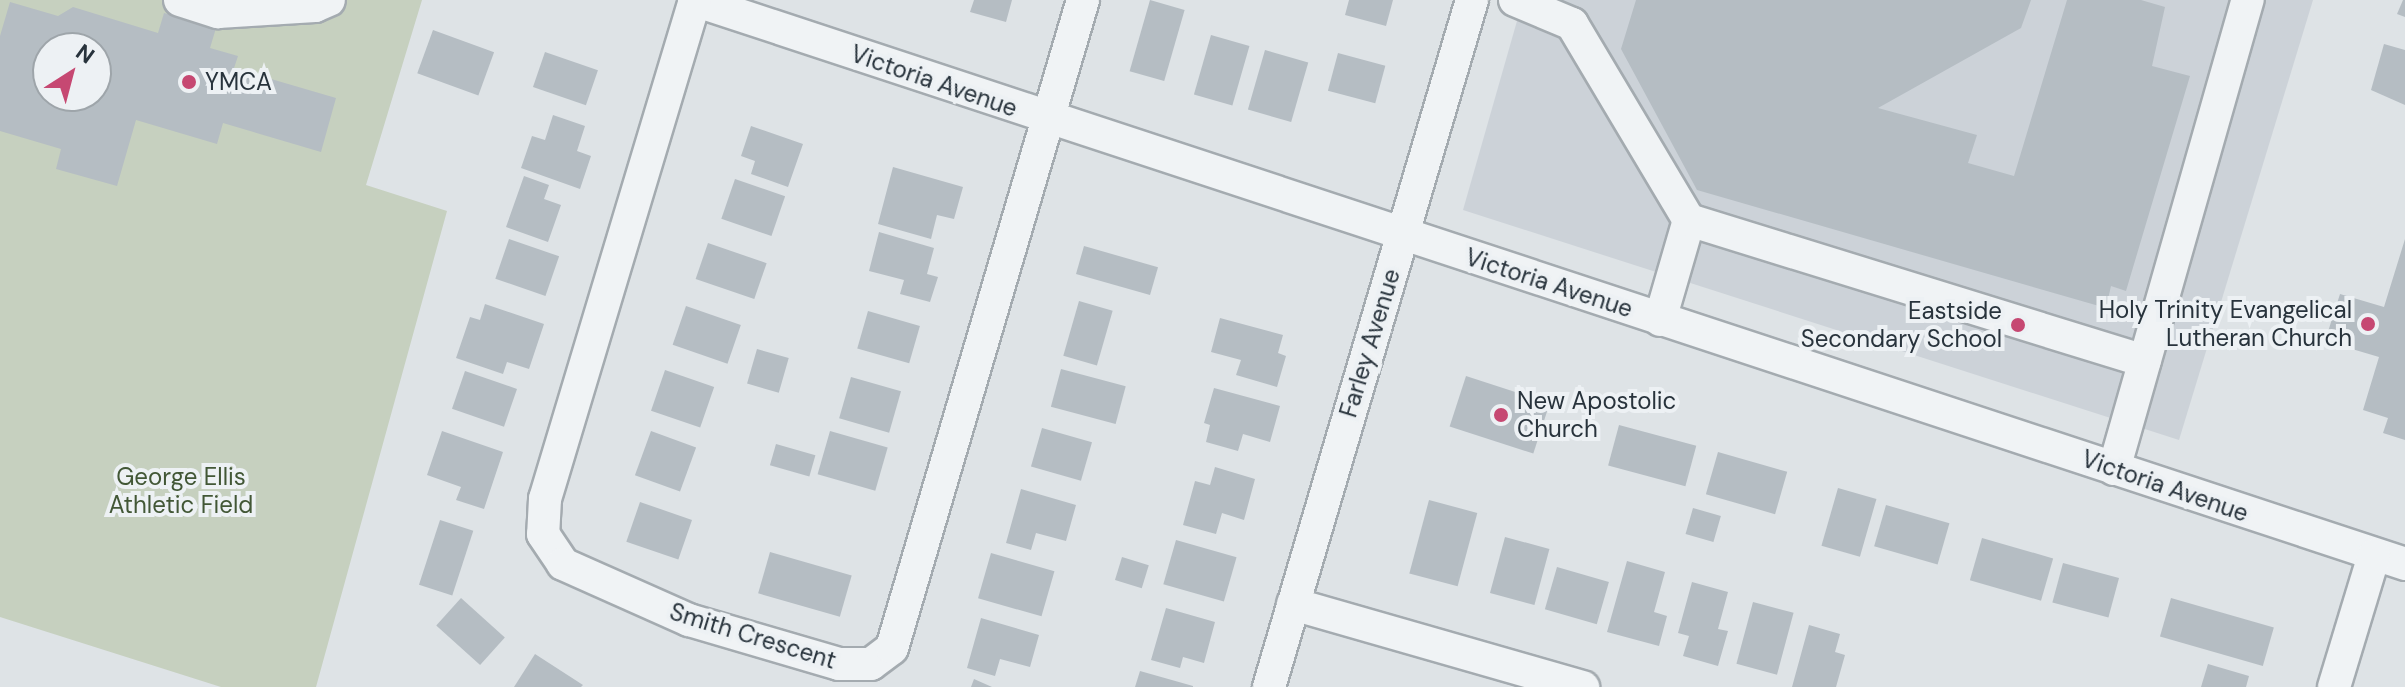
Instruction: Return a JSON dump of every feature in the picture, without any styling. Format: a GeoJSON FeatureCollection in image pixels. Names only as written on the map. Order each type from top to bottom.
{"type":"FeatureCollection","features":[{"type":"Feature","properties":{"kind":"street"},"geometry":{"type":"LineString","coordinates":[[180,0],[218,12],[315,6],[329,0]]}},
{"type":"Feature","properties":{"kind":"street","name":"Smith Crescent"},"geometry":{"type":"LineString","coordinates":[[695,0],[545,499],[543,534],[563,564],[689,620],[839,664],[871,664],[892,648],[1083,0]]}},
{"type":"Feature","properties":{"kind":"street","name":"Victoria Avenue"},"geometry":{"type":"LineString","coordinates":[[695,0],[1048,119],[2405,564]]}},
{"type":"Feature","properties":{"kind":"street","name":"Farley Avenue"},"geometry":{"type":"LineString","coordinates":[[1269,687],[1472,0]]}},
{"type":"Feature","properties":{"kind":"street"},"geometry":{"type":"LineString","coordinates":[[1515,0],[1572,24],[1689,220],[2145,361]]}},
{"type":"Feature","properties":{"kind":"street"},"geometry":{"type":"LineString","coordinates":[[2114,469],[2248,0]]}},
{"type":"Feature","properties":{"kind":"street"},"geometry":{"type":"LineString","coordinates":[[1660,320],[1689,220]]}},
{"type":"Feature","properties":{"kind":"street"},"geometry":{"type":"LineString","coordinates":[[2334,687],[2374,555]]}},
{"type":"Feature","properties":{"kind":"street"},"geometry":{"type":"LineString","coordinates":[[1293,604],[1583,687]]}},
{"type":"Feature","properties":{"kind":"shaded area","name":"Eastside Secondary School"},"geometry":{"type":"Polygon","coordinates":[[[1523,0],[2313,0],[2179,440],[1463,210],[1523,0]]]}},
{"type":"Feature","properties":{"kind":"green space","name":"George Ellis Athletic Field"},"geometry":{"type":"Polygon","coordinates":[[[0,0],[422,0],[366,185],[447,211],[316,687],[221,687],[0,617],[0,0]]]}},
{"type":"Feature","properties":{"kind":"building"},"geometry":{"type":"Polygon","coordinates":[[[974,0],[1012,0],[1006,22],[970,12],[974,0]]]}},
{"type":"Feature","properties":{"kind":"building"},"geometry":{"type":"Polygon","coordinates":[[[1150,0],[1185,10],[1164,81],[1130,71],[1150,0]]]}},
{"type":"Feature","properties":{"kind":"building"},"geometry":{"type":"Polygon","coordinates":[[[1349,0],[1393,0],[1386,26],[1345,15],[1349,0]]]}},
{"type":"Feature","properties":{"kind":"building"},"geometry":{"type":"Polygon","coordinates":[[[1636,0],[2031,0],[2021,28],[1878,108],[1977,135],[1968,163],[2014,176],[2067,0],[2141,0],[2165,7],[2152,66],[2190,76],[2126,291],[2111,286],[2106,308],[1697,190],[1621,49],[1636,0]]]}},
{"type":"Feature","properties":{"kind":"building"},"geometry":{"type":"Polygon","coordinates":[[[2405,0],[2405,17],[2397,14],[2405,0]]]}},
{"type":"Feature","properties":{"kind":"building","name":"YMCA"},"geometry":{"type":"Polygon","coordinates":[[[10,2],[58,16],[73,7],[158,33],[164,13],[216,28],[210,48],[238,56],[234,68],[336,98],[321,152],[223,123],[217,144],[136,120],[117,186],[56,169],[61,149],[0,131],[0,36],[10,2]]]}},
{"type":"Feature","properties":{"kind":"building"},"geometry":{"type":"Polygon","coordinates":[[[433,30],[494,52],[478,95],[417,73],[433,30]]]}},
{"type":"Feature","properties":{"kind":"building"},"geometry":{"type":"Polygon","coordinates":[[[1211,35],[1249,46],[1232,106],[1194,95],[1211,35]]]}},
{"type":"Feature","properties":{"kind":"building"},"geometry":{"type":"Polygon","coordinates":[[[2384,44],[2405,50],[2405,105],[2371,90],[2384,44]]]}},
{"type":"Feature","properties":{"kind":"building"},"geometry":{"type":"Polygon","coordinates":[[[1265,50],[1308,62],[1291,122],[1248,110],[1265,50]]]}},
{"type":"Feature","properties":{"kind":"building"},"geometry":{"type":"Polygon","coordinates":[[[545,52],[598,70],[586,105],[533,87],[545,52]]]}},
{"type":"Feature","properties":{"kind":"building"},"geometry":{"type":"Polygon","coordinates":[[[1338,53],[1385,66],[1375,103],[1328,91],[1338,53]]]}},
{"type":"Feature","properties":{"kind":"building"},"geometry":{"type":"Polygon","coordinates":[[[553,115],[585,126],[577,151],[591,156],[580,189],[521,168],[532,136],[545,140],[553,115]]]}},
{"type":"Feature","properties":{"kind":"building"},"geometry":{"type":"Polygon","coordinates":[[[751,126],[803,144],[788,187],[751,174],[755,161],[741,156],[751,126]]]}},
{"type":"Feature","properties":{"kind":"building"},"geometry":{"type":"Polygon","coordinates":[[[893,167],[963,187],[954,219],[937,215],[931,239],[878,224],[893,167]]]}},
{"type":"Feature","properties":{"kind":"building"},"geometry":{"type":"Polygon","coordinates":[[[524,176],[549,185],[544,199],[561,205],[548,242],[506,227],[524,176]]]}},
{"type":"Feature","properties":{"kind":"building"},"geometry":{"type":"Polygon","coordinates":[[[735,179],[785,196],[771,236],[721,219],[735,179]]]}},
{"type":"Feature","properties":{"kind":"building"},"geometry":{"type":"Polygon","coordinates":[[[879,232],[934,248],[927,274],[938,277],[930,302],[900,294],[904,280],[869,271],[879,232]]]}},
{"type":"Feature","properties":{"kind":"building"},"geometry":{"type":"Polygon","coordinates":[[[509,239],[559,256],[545,296],[495,279],[509,239]]]}},
{"type":"Feature","properties":{"kind":"building","name":"Holy Trinity Evangelical Lutheran Church"},"geometry":{"type":"Polygon","coordinates":[[[2405,239],[2405,440],[2383,433],[2388,418],[2363,410],[2379,357],[2325,341],[2340,294],[2384,307],[2405,239]]]}},
{"type":"Feature","properties":{"kind":"building"},"geometry":{"type":"Polygon","coordinates":[[[708,243],[767,263],[754,299],[696,279],[708,243]]]}},
{"type":"Feature","properties":{"kind":"building"},"geometry":{"type":"Polygon","coordinates":[[[1084,246],[1158,267],[1150,295],[1076,274],[1084,246]]]}},
{"type":"Feature","properties":{"kind":"building"},"geometry":{"type":"Polygon","coordinates":[[[1079,301],[1113,311],[1097,365],[1063,356],[1079,301]]]}},
{"type":"Feature","properties":{"kind":"building"},"geometry":{"type":"Polygon","coordinates":[[[485,304],[544,324],[529,369],[507,362],[503,374],[456,358],[470,317],[480,320],[485,304]]]}},
{"type":"Feature","properties":{"kind":"building"},"geometry":{"type":"Polygon","coordinates":[[[686,306],[741,325],[727,364],[673,345],[686,306]]]}},
{"type":"Feature","properties":{"kind":"building"},"geometry":{"type":"Polygon","coordinates":[[[868,311],[920,326],[909,363],[857,348],[868,311]]]}},
{"type":"Feature","properties":{"kind":"building"},"geometry":{"type":"Polygon","coordinates":[[[1220,318],[1283,335],[1278,353],[1286,356],[1277,387],[1236,375],[1241,360],[1211,352],[1220,318]]]}},
{"type":"Feature","properties":{"kind":"building"},"geometry":{"type":"Polygon","coordinates":[[[757,349],[789,358],[779,393],[747,384],[757,349]]]}},
{"type":"Feature","properties":{"kind":"building"},"geometry":{"type":"Polygon","coordinates":[[[1061,369],[1126,386],[1116,424],[1051,407],[1061,369]]]}},
{"type":"Feature","properties":{"kind":"building"},"geometry":{"type":"Polygon","coordinates":[[[665,370],[714,387],[700,428],[651,411],[665,370]]]}},
{"type":"Feature","properties":{"kind":"building"},"geometry":{"type":"Polygon","coordinates":[[[465,371],[517,389],[504,427],[452,409],[465,371]]]}},
{"type":"Feature","properties":{"kind":"building","name":"New Apostolic Church"},"geometry":{"type":"Polygon","coordinates":[[[1466,376],[1550,403],[1533,454],[1450,426],[1466,376]]]}},
{"type":"Feature","properties":{"kind":"building"},"geometry":{"type":"Polygon","coordinates":[[[851,377],[901,391],[889,433],[839,418],[851,377]]]}},
{"type":"Feature","properties":{"kind":"building"},"geometry":{"type":"Polygon","coordinates":[[[1214,388],[1280,406],[1270,442],[1243,434],[1238,451],[1206,442],[1210,425],[1204,423],[1214,388]]]}},
{"type":"Feature","properties":{"kind":"building"},"geometry":{"type":"Polygon","coordinates":[[[1619,425],[1696,446],[1685,486],[1608,466],[1619,425]]]}},
{"type":"Feature","properties":{"kind":"building"},"geometry":{"type":"Polygon","coordinates":[[[1042,428],[1092,442],[1081,481],[1031,466],[1042,428]]]}},
{"type":"Feature","properties":{"kind":"building"},"geometry":{"type":"Polygon","coordinates":[[[442,431],[503,452],[484,509],[456,500],[461,487],[427,475],[442,431]]]}},
{"type":"Feature","properties":{"kind":"building"},"geometry":{"type":"Polygon","coordinates":[[[651,431],[696,447],[680,492],[635,475],[651,431]]]}},
{"type":"Feature","properties":{"kind":"building"},"geometry":{"type":"Polygon","coordinates":[[[830,431],[888,448],[875,491],[818,474],[830,431]]]}},
{"type":"Feature","properties":{"kind":"building"},"geometry":{"type":"Polygon","coordinates":[[[776,444],[815,455],[809,476],[770,465],[776,444]]]}},
{"type":"Feature","properties":{"kind":"building"},"geometry":{"type":"Polygon","coordinates":[[[1718,452],[1787,472],[1775,514],[1706,494],[1718,452]]]}},
{"type":"Feature","properties":{"kind":"building"},"geometry":{"type":"Polygon","coordinates":[[[1215,467],[1255,479],[1244,520],[1222,513],[1216,534],[1183,525],[1195,481],[1210,485],[1215,467]]]}},
{"type":"Feature","properties":{"kind":"building"},"geometry":{"type":"Polygon","coordinates":[[[1838,488],[1876,499],[1860,557],[1821,546],[1838,488]]]}},
{"type":"Feature","properties":{"kind":"building"},"geometry":{"type":"Polygon","coordinates":[[[1021,489],[1076,505],[1066,541],[1036,533],[1031,550],[1006,543],[1021,489]]]}},
{"type":"Feature","properties":{"kind":"building"},"geometry":{"type":"Polygon","coordinates":[[[1429,500],[1477,513],[1458,586],[1409,573],[1429,500]]]}},
{"type":"Feature","properties":{"kind":"building"},"geometry":{"type":"Polygon","coordinates":[[[640,502],[692,520],[678,560],[626,542],[640,502]]]}},
{"type":"Feature","properties":{"kind":"building"},"geometry":{"type":"Polygon","coordinates":[[[1886,505],[1949,523],[1938,565],[1874,546],[1886,505]]]}},
{"type":"Feature","properties":{"kind":"building"},"geometry":{"type":"Polygon","coordinates":[[[1693,508],[1721,516],[1713,542],[1686,534],[1693,508]]]}},
{"type":"Feature","properties":{"kind":"building"},"geometry":{"type":"Polygon","coordinates":[[[440,520],[473,531],[452,595],[419,585],[440,520]]]}},
{"type":"Feature","properties":{"kind":"building"},"geometry":{"type":"Polygon","coordinates":[[[1505,537],[1549,549],[1534,605],[1490,593],[1505,537]]]}},
{"type":"Feature","properties":{"kind":"building"},"geometry":{"type":"Polygon","coordinates":[[[1982,538],[2053,558],[2041,601],[1970,580],[1982,538]]]}},
{"type":"Feature","properties":{"kind":"building"},"geometry":{"type":"Polygon","coordinates":[[[1176,540],[1237,557],[1224,602],[1163,584],[1176,540]]]}},
{"type":"Feature","properties":{"kind":"building"},"geometry":{"type":"Polygon","coordinates":[[[770,552],[852,575],[840,617],[758,593],[770,552]]]}},
{"type":"Feature","properties":{"kind":"building"},"geometry":{"type":"Polygon","coordinates":[[[991,553],[1054,571],[1041,616],[978,598],[991,553]]]}},
{"type":"Feature","properties":{"kind":"building"},"geometry":{"type":"Polygon","coordinates":[[[1122,557],[1149,565],[1142,588],[1115,580],[1122,557]]]}},
{"type":"Feature","properties":{"kind":"building"},"geometry":{"type":"Polygon","coordinates":[[[1627,561],[1665,572],[1654,612],[1667,616],[1659,646],[1607,632],[1627,561]]]}},
{"type":"Feature","properties":{"kind":"building"},"geometry":{"type":"Polygon","coordinates":[[[2063,563],[2119,578],[2108,618],[2052,603],[2063,563]]]}},
{"type":"Feature","properties":{"kind":"building"},"geometry":{"type":"Polygon","coordinates":[[[1557,567],[1609,582],[1597,624],[1545,609],[1557,567]]]}},
{"type":"Feature","properties":{"kind":"building"},"geometry":{"type":"Polygon","coordinates":[[[1692,582],[1728,592],[1718,629],[1728,631],[1718,666],[1683,656],[1689,636],[1678,633],[1692,582]]]}},
{"type":"Feature","properties":{"kind":"building"},"geometry":{"type":"Polygon","coordinates":[[[461,598],[505,637],[480,665],[436,625],[461,598]]]}},
{"type":"Feature","properties":{"kind":"building"},"geometry":{"type":"Polygon","coordinates":[[[2171,598],[2274,627],[2263,666],[2160,636],[2171,598]]]}},
{"type":"Feature","properties":{"kind":"building"},"geometry":{"type":"Polygon","coordinates":[[[1753,602],[1794,613],[1777,675],[1736,664],[1753,602]]]}},
{"type":"Feature","properties":{"kind":"building"},"geometry":{"type":"Polygon","coordinates":[[[1166,608],[1215,622],[1204,663],[1183,657],[1180,668],[1151,660],[1166,608]]]}},
{"type":"Feature","properties":{"kind":"building"},"geometry":{"type":"Polygon","coordinates":[[[981,618],[1039,635],[1030,667],[1000,659],[995,676],[967,668],[981,618]]]}},
{"type":"Feature","properties":{"kind":"building"},"geometry":{"type":"Polygon","coordinates":[[[1809,625],[1840,634],[1835,652],[1845,655],[1836,687],[1792,687],[1809,625]]]}},
{"type":"Feature","properties":{"kind":"building"},"geometry":{"type":"Polygon","coordinates":[[[535,654],[583,685],[514,687],[535,654]]]}},
{"type":"Feature","properties":{"kind":"building"},"geometry":{"type":"Polygon","coordinates":[[[2208,664],[2249,676],[2246,687],[2201,687],[2208,664]]]}},
{"type":"Feature","properties":{"kind":"building"},"geometry":{"type":"Polygon","coordinates":[[[1140,671],[1193,686],[1193,687],[1135,687],[1140,671]]]}},
{"type":"Feature","properties":{"kind":"building"},"geometry":{"type":"Polygon","coordinates":[[[974,679],[992,687],[971,687],[974,679]]]}},
{"type":"Feature","properties":{"kind":"place","name":"YMCA"},"geometry":{"type":"Point","coordinates":[189,82]}},
{"type":"Feature","properties":{"kind":"place","name":"Holy Trinity Evangelical Lutheran Church"},"geometry":{"type":"Point","coordinates":[2368,324]}},
{"type":"Feature","properties":{"kind":"place","name":"Eastside Secondary School"},"geometry":{"type":"Point","coordinates":[2018,325]}},
{"type":"Feature","properties":{"kind":"place","name":"New Apostolic Church"},"geometry":{"type":"Point","coordinates":[1501,415]}}]}
